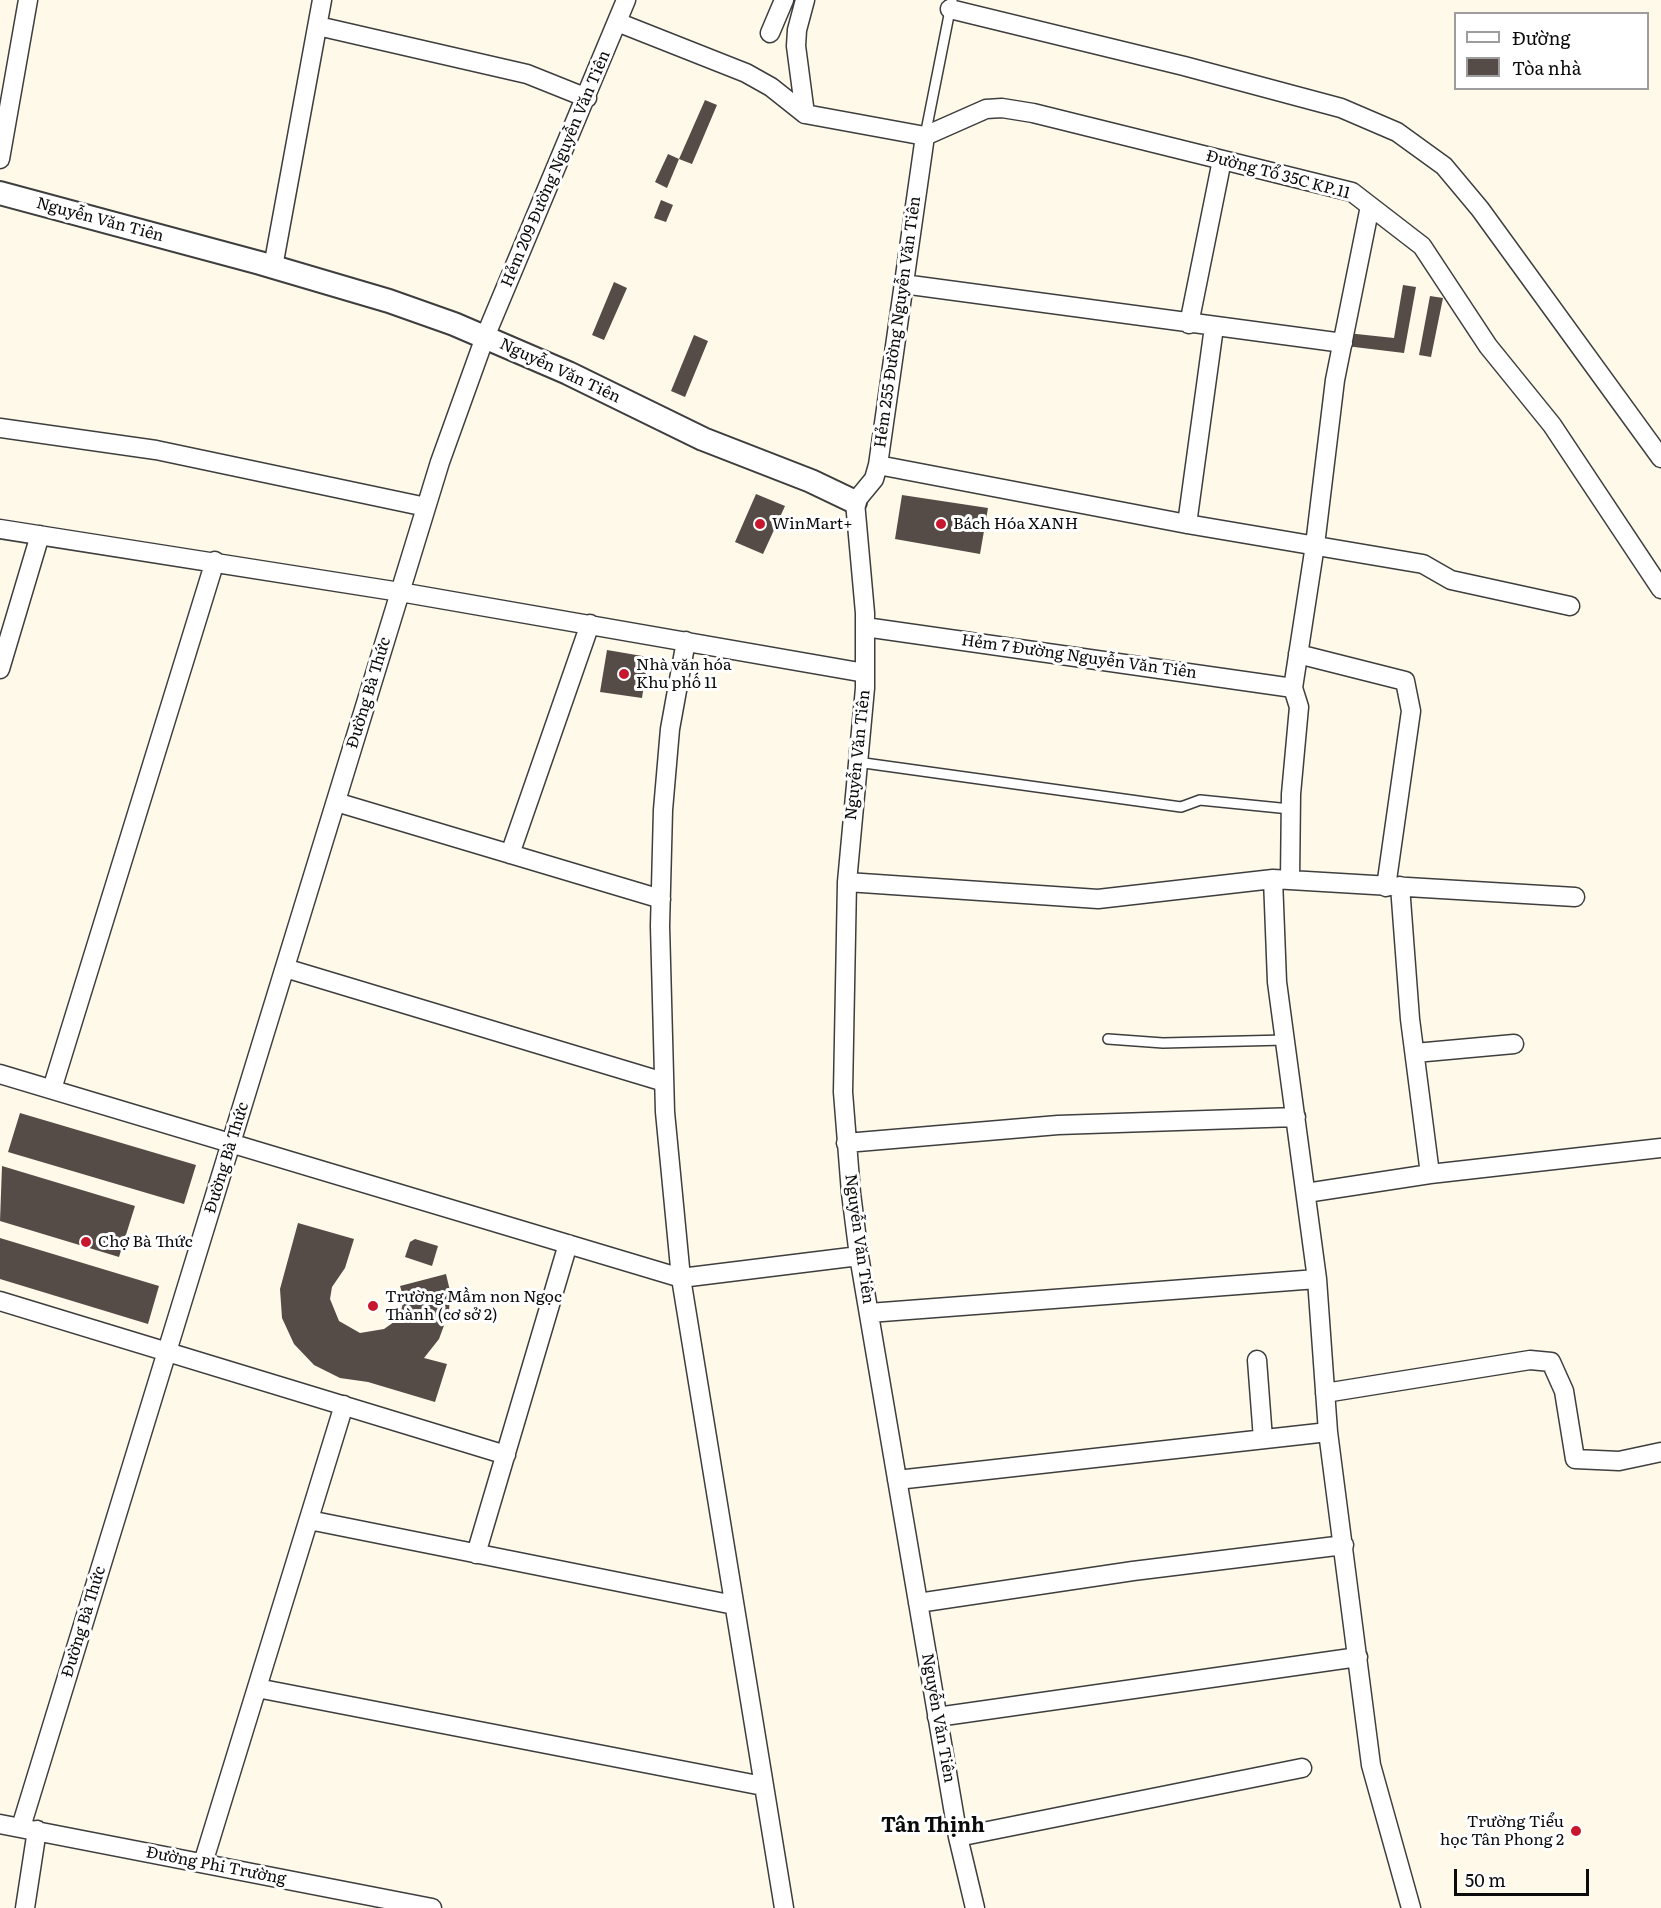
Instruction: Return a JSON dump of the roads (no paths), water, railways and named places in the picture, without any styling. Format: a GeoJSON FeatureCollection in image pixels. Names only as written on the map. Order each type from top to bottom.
{"type":"FeatureCollection","features":[{"type":"Feature","properties":{"kind":"street"},"geometry":{"type":"LineString","coordinates":[[0,159],[28,0]]}},
{"type":"Feature","properties":{"kind":"street"},"geometry":{"type":"LineString","coordinates":[[273,267],[322,0]]}},
{"type":"Feature","properties":{"kind":"street","name":"Hẻm 209 Đường Nguyễn Văn Tiên"},"geometry":{"type":"LineString","coordinates":[[426,507],[484,337],[587,98],[626,0]]}},
{"type":"Feature","properties":{"kind":"street"},"geometry":{"type":"LineString","coordinates":[[770,33],[784,0]]}},
{"type":"Feature","properties":{"kind":"street"},"geometry":{"type":"LineString","coordinates":[[805,114],[796,46],[797,30],[806,0]]}},
{"type":"Feature","properties":{"kind":"street"},"geometry":{"type":"LineString","coordinates":[[951,5],[1341,108],[1397,132],[1444,166],[1480,209],[1661,458]]}},
{"type":"Feature","properties":{"kind":"street"},"geometry":{"type":"LineString","coordinates":[[617,22],[746,73],[771,87],[805,114],[925,136]]}},
{"type":"Feature","properties":{"kind":"street"},"geometry":{"type":"LineString","coordinates":[[318,26],[528,74],[587,98]]}},
{"type":"Feature","properties":{"kind":"street","name":"Đường Tổ 35C KP.11"},"geometry":{"type":"LineString","coordinates":[[925,136],[986,109],[1002,108],[1033,113],[1352,192],[1422,246],[1488,346],[1552,425],[1661,588]]}},
{"type":"Feature","properties":{"kind":"street","name":"Hẻm 255 Đường Nguyễn Văn Tiên"},"geometry":{"type":"LineString","coordinates":[[855,502],[874,478],[878,465],[925,136]]}},
{"type":"Feature","properties":{"kind":"street"},"geometry":{"type":"LineString","coordinates":[[1189,324],[1222,160]]}},
{"type":"Feature","properties":{"kind":"street","name":"Nguyễn Văn Tiên"},"geometry":{"type":"LineString","coordinates":[[0,193],[389,301],[484,337],[568,373],[703,439],[811,481],[855,502],[865,627],[866,673],[846,882],[843,1049],[846,1143],[859,1256],[958,1837],[975,1908]]}},
{"type":"Feature","properties":{"kind":"street"},"geometry":{"type":"LineString","coordinates":[[1370,206],[1335,380],[1315,545],[1293,688],[1299,707],[1281,880],[1277,982],[1317,1279],[1328,1432],[1371,1765],[1411,1908]]}},
{"type":"Feature","properties":{"kind":"street"},"geometry":{"type":"LineString","coordinates":[[903,284],[1342,344]]}},
{"type":"Feature","properties":{"kind":"street"},"geometry":{"type":"LineString","coordinates":[[1187,524],[1214,327]]}},
{"type":"Feature","properties":{"kind":"street"},"geometry":{"type":"LineString","coordinates":[[0,428],[156,450],[426,507]]}},
{"type":"Feature","properties":{"kind":"street"},"geometry":{"type":"LineString","coordinates":[[878,465],[1187,524],[1423,564],[1451,580],[1570,606]]}},
{"type":"Feature","properties":{"kind":"street","name":"Đường Bà Thức"},"geometry":{"type":"LineString","coordinates":[[25,1908],[29,1829],[167,1352],[426,507]]}},
{"type":"Feature","properties":{"kind":"street"},"geometry":{"type":"LineString","coordinates":[[0,529],[215,561],[866,673]]}},
{"type":"Feature","properties":{"kind":"street"},"geometry":{"type":"LineString","coordinates":[[0,669],[40,535]]}},
{"type":"Feature","properties":{"kind":"street"},"geometry":{"type":"LineString","coordinates":[[52,1089],[215,561]]}},
{"type":"Feature","properties":{"kind":"street"},"geometry":{"type":"LineString","coordinates":[[510,854],[590,624]]}},
{"type":"Feature","properties":{"kind":"street","name":"Hẻm 7 Đường Nguyễn Văn Tiên"},"geometry":{"type":"LineString","coordinates":[[865,627],[1293,688]]}},
{"type":"Feature","properties":{"kind":"street"},"geometry":{"type":"LineString","coordinates":[[686,641],[673,704],[667,755],[661,899],[664,1082],[681,1278],[784,1908]]}},
{"type":"Feature","properties":{"kind":"street"},"geometry":{"type":"LineString","coordinates":[[1298,654],[1405,681],[1411,711],[1393,886],[1430,1174]]}},
{"type":"Feature","properties":{"kind":"street"},"geometry":{"type":"LineString","coordinates":[[336,802],[661,899]]}},
{"type":"Feature","properties":{"kind":"street"},"geometry":{"type":"LineString","coordinates":[[846,882],[1098,899],[1281,880],[1575,897]]}},
{"type":"Feature","properties":{"kind":"street"},"geometry":{"type":"LineString","coordinates":[[285,968],[664,1082]]}},
{"type":"Feature","properties":{"kind":"street"},"geometry":{"type":"LineString","coordinates":[[1414,1053],[1514,1044]]}},
{"type":"Feature","properties":{"kind":"street"},"geometry":{"type":"LineString","coordinates":[[0,1074],[681,1278],[859,1256]]}},
{"type":"Feature","properties":{"kind":"street"},"geometry":{"type":"LineString","coordinates":[[846,1143],[1058,1125],[1296,1117]]}},
{"type":"Feature","properties":{"kind":"street"},"geometry":{"type":"LineString","coordinates":[[1306,1193],[1430,1174],[1661,1148]]}},
{"type":"Feature","properties":{"kind":"street"},"geometry":{"type":"LineString","coordinates":[[476,1554],[568,1244]]}},
{"type":"Feature","properties":{"kind":"street"},"geometry":{"type":"LineString","coordinates":[[869,1313],[1317,1279]]}},
{"type":"Feature","properties":{"kind":"street"},"geometry":{"type":"LineString","coordinates":[[0,1301],[506,1455]]}},
{"type":"Feature","properties":{"kind":"street"},"geometry":{"type":"LineString","coordinates":[[1257,1360],[1263,1439]]}},
{"type":"Feature","properties":{"kind":"street"},"geometry":{"type":"LineString","coordinates":[[1325,1394],[1530,1360],[1551,1362],[1563,1391],[1575,1459],[1619,1461],[1661,1452]]}},
{"type":"Feature","properties":{"kind":"street"},"geometry":{"type":"LineString","coordinates":[[203,1863],[344,1405]]}},
{"type":"Feature","properties":{"kind":"street"},"geometry":{"type":"LineString","coordinates":[[897,1480],[1328,1432]]}},
{"type":"Feature","properties":{"kind":"street"},"geometry":{"type":"LineString","coordinates":[[309,1520],[734,1605]]}},
{"type":"Feature","properties":{"kind":"street"},"geometry":{"type":"LineString","coordinates":[[918,1603],[1133,1571],[1344,1545]]}},
{"type":"Feature","properties":{"kind":"street"},"geometry":{"type":"LineString","coordinates":[[938,1717],[1358,1657]]}},
{"type":"Feature","properties":{"kind":"street"},"geometry":{"type":"LineString","coordinates":[[257,1688],[763,1786]]}},
{"type":"Feature","properties":{"kind":"street"},"geometry":{"type":"LineString","coordinates":[[958,1837],[1302,1768]]}},
{"type":"Feature","properties":{"kind":"street","name":"Đường Phi Trường"},"geometry":{"type":"LineString","coordinates":[[0,1824],[432,1908]]}},
{"type":"Feature","properties":{"kind":"lane"},"geometry":{"type":"LineString","coordinates":[[925,136],[951,5]]}},
{"type":"Feature","properties":{"kind":"lane"},"geometry":{"type":"LineString","coordinates":[[857,762],[1181,807],[1200,800],[1290,809]]}},
{"type":"Feature","properties":{"kind":"lane"},"geometry":{"type":"LineString","coordinates":[[1108,1039],[1163,1043],[1285,1040]]}},
{"type":"Feature","properties":{"kind":"place","name":"WinMart+"},"geometry":{"type":"Point","coordinates":[760,524]}},
{"type":"Feature","properties":{"kind":"place","name":"Bách Hóa XANH"},"geometry":{"type":"Point","coordinates":[941,524]}},
{"type":"Feature","properties":{"kind":"place","name":"Nhà văn hóa Khu phố 11"},"geometry":{"type":"Point","coordinates":[624,674]}},
{"type":"Feature","properties":{"kind":"place","name":"Chợ Bà Thức"},"geometry":{"type":"Point","coordinates":[86,1242]}},
{"type":"Feature","properties":{"kind":"place","name":"Trường Mầm non Ngọc Thành (cơ sở 2)"},"geometry":{"type":"Point","coordinates":[373,1306]}},
{"type":"Feature","properties":{"kind":"place","name":"Trường Tiểu học Tân Phong 2"},"geometry":{"type":"Point","coordinates":[1576,1831]}},
{"type":"Feature","properties":{"kind":"district","name":"Tân Thịnh"},"geometry":{"type":"Point","coordinates":[933,1826]}}]}
